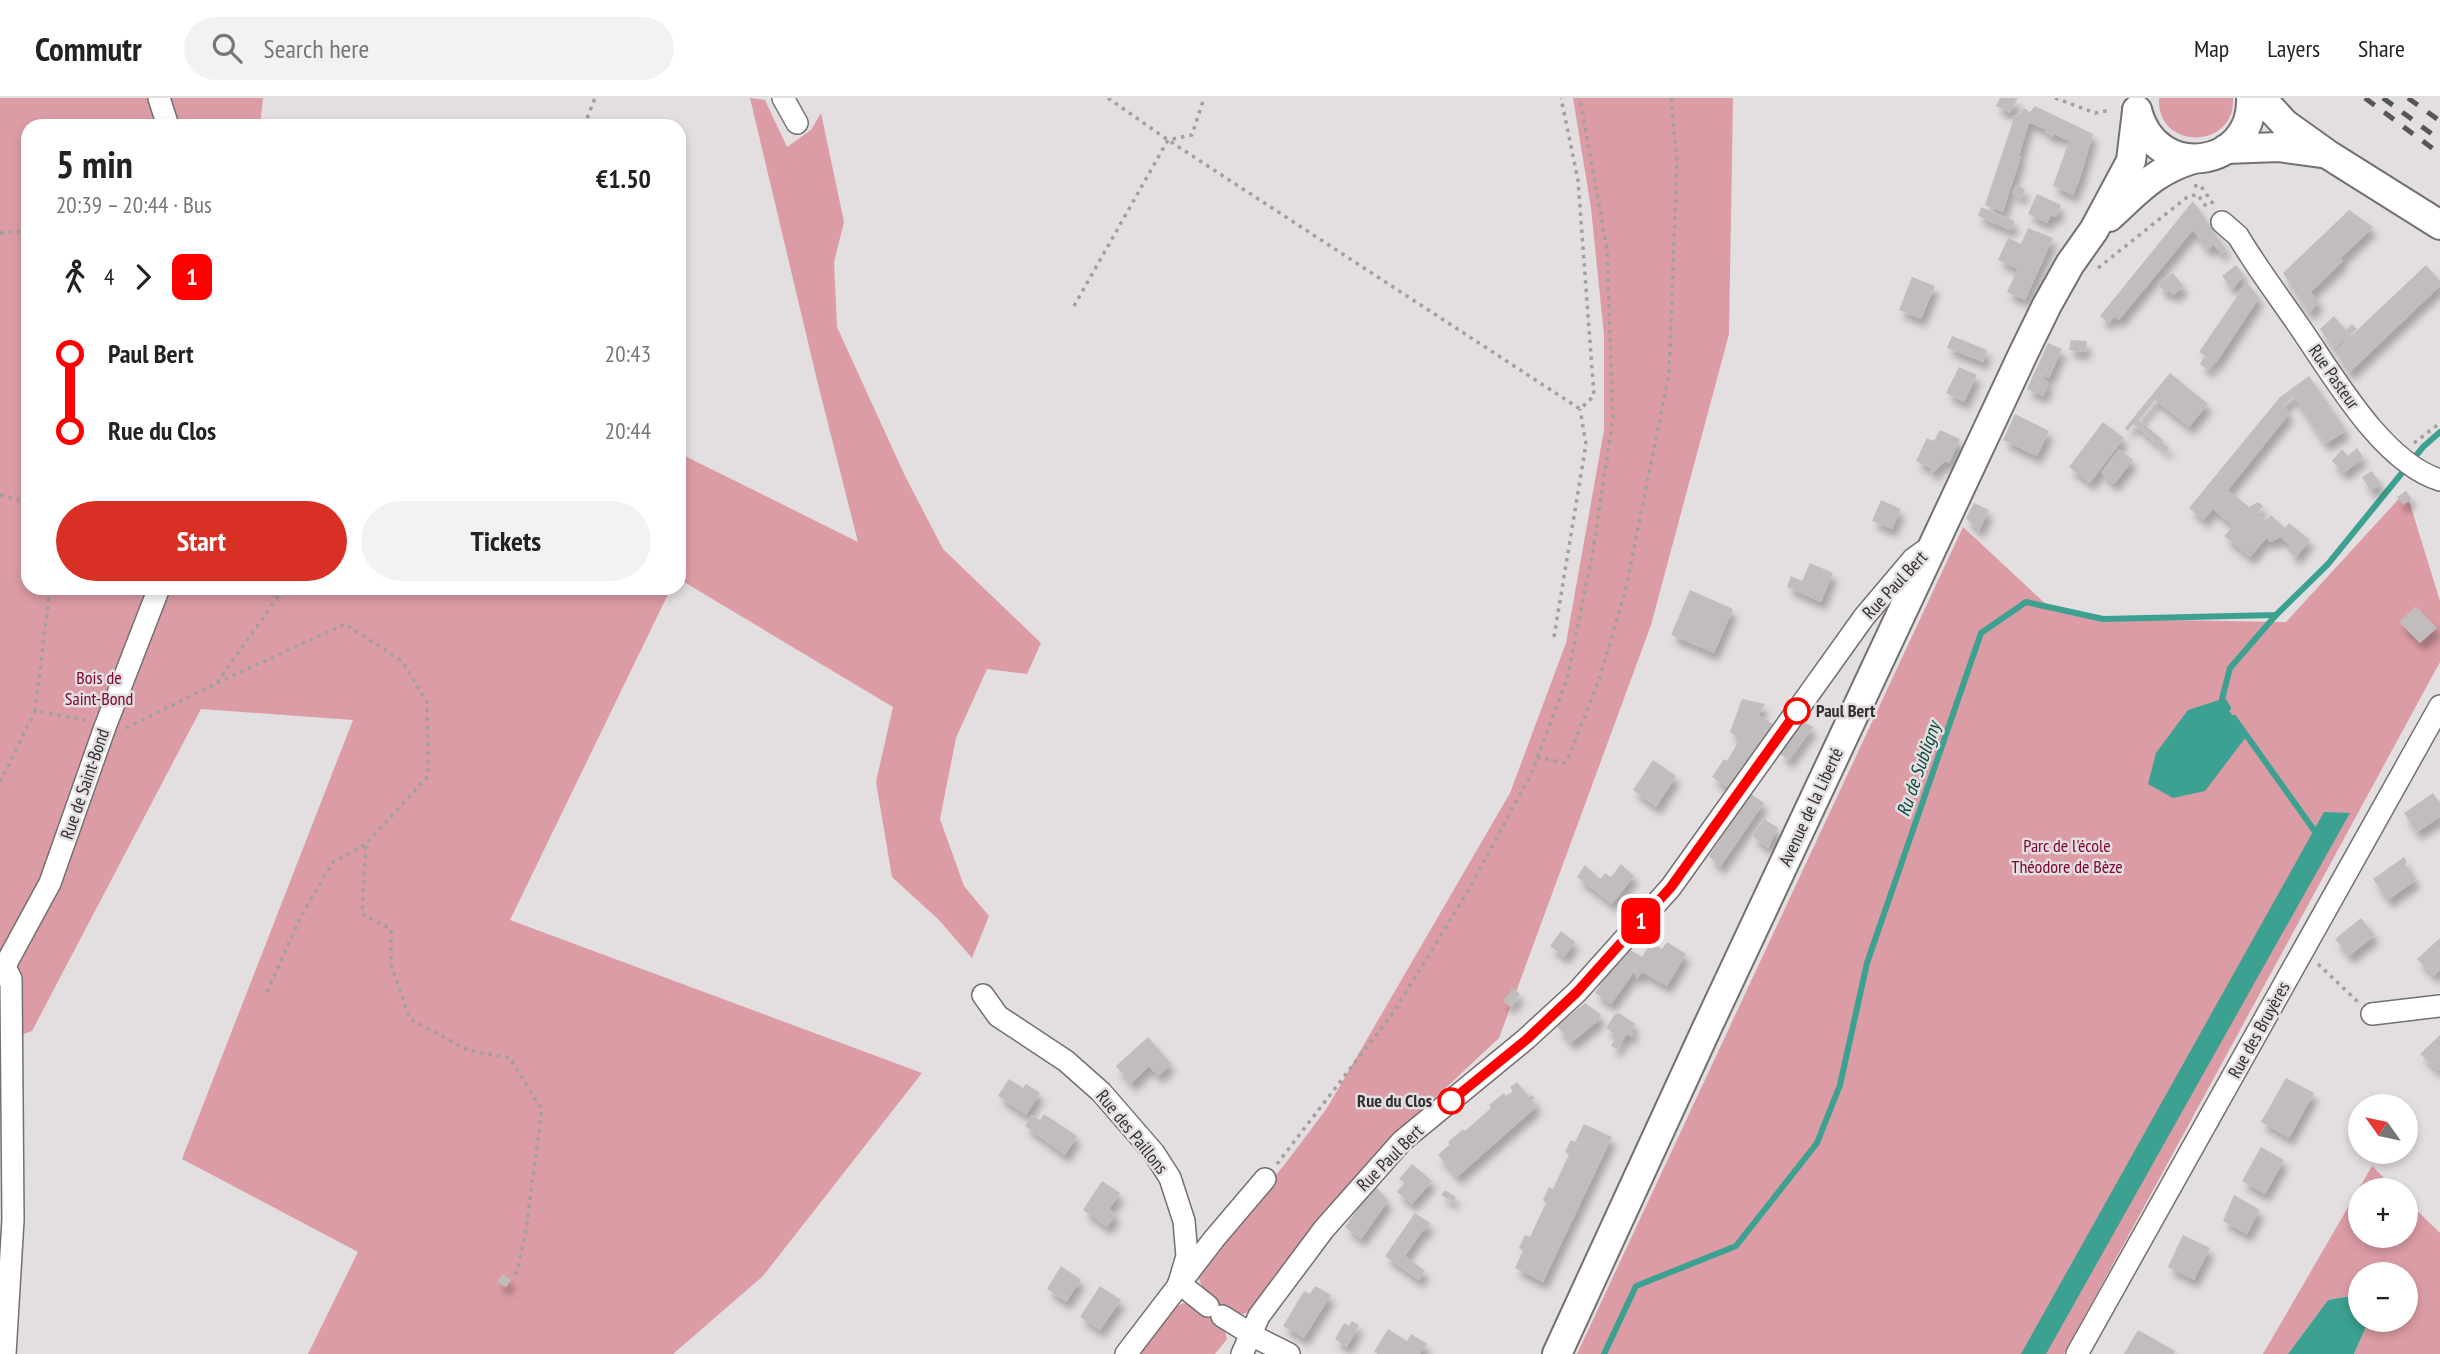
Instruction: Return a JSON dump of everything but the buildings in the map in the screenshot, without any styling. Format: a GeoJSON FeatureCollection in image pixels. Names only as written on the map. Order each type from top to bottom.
{"type":"FeatureCollection","features":[{"type":"Feature","properties":{"kind":"main road"},"geometry":{"type":"LineString","coordinates":[[2191,173],[2226,149],[2239,136],[2248,120],[2251,98]]}},
{"type":"Feature","properties":{"kind":"main road"},"geometry":{"type":"LineString","coordinates":[[2262,98],[2285,124],[2440,225]]}},
{"type":"Feature","properties":{"kind":"main road"},"geometry":{"type":"LineString","coordinates":[[2128,106],[2151,140],[2178,157],[2191,173]]}},
{"type":"Feature","properties":{"kind":"main road"},"geometry":{"type":"LineString","coordinates":[[2094,230],[2131,161],[2128,106]]}},
{"type":"Feature","properties":{"kind":"main road"},"geometry":{"type":"LineString","coordinates":[[2226,149],[2278,147],[2328,154]]}},
{"type":"Feature","properties":{"kind":"main road"},"geometry":{"type":"LineString","coordinates":[[2094,230],[2152,178],[2169,167],[2191,173]]}},
{"type":"Feature","properties":{"kind":"main road","name":"Avenue de la Liberté"},"geometry":{"type":"LineString","coordinates":[[1557,1354],[2024,352],[2079,269],[2094,230]]}},
{"type":"Feature","properties":{"kind":"street"},"geometry":{"type":"LineString","coordinates":[[159,98],[166,119]]}},
{"type":"Feature","properties":{"kind":"street"},"geometry":{"type":"LineString","coordinates":[[783,98],[797,123]]}},
{"type":"Feature","properties":{"kind":"street","name":"Rue Pasteur"},"geometry":{"type":"LineString","coordinates":[[2222,222],[2238,236],[2366,423],[2401,457],[2433,478]]}},
{"type":"Feature","properties":{"kind":"street","name":"Rue Paul Bert"},"geometry":{"type":"LineString","coordinates":[[1247,1344],[1259,1316],[1324,1229],[1402,1141],[1527,1039],[1567,1002],[1671,887],[1857,628],[1913,559],[1935,543]]}},
{"type":"Feature","properties":{"kind":"street","name":"Rue de Saint-Bond"},"geometry":{"type":"LineString","coordinates":[[3,971],[50,883],[104,727],[156,595]]}},
{"type":"Feature","properties":{"kind":"street","name":"Rue Paul Bert"},"geometry":{"type":"LineString","coordinates":[[1857,628],[1889,643]]}},
{"type":"Feature","properties":{"kind":"street","name":"Rue des Bruyères"},"geometry":{"type":"LineString","coordinates":[[2077,1354],[2440,706]]}},
{"type":"Feature","properties":{"kind":"street"},"geometry":{"type":"LineString","coordinates":[[3,971],[10,979],[6,1076],[13,1220],[5,1354]]}},
{"type":"Feature","properties":{"kind":"street","name":"Rue des Paillons"},"geometry":{"type":"LineString","coordinates":[[983,995],[998,1016],[1066,1060],[1101,1092],[1154,1153],[1170,1178],[1184,1221],[1187,1256],[1179,1283]]}},
{"type":"Feature","properties":{"kind":"street"},"geometry":{"type":"LineString","coordinates":[[2372,1014],[2440,1006]]}},
{"type":"Feature","properties":{"kind":"street"},"geometry":{"type":"LineString","coordinates":[[1126,1354],[1179,1283],[1265,1179]]}},
{"type":"Feature","properties":{"kind":"street"},"geometry":{"type":"LineString","coordinates":[[1179,1283],[1215,1311],[1247,1344],[1289,1354]]}},
{"type":"Feature","properties":{"kind":"path"},"geometry":{"type":"LineString","coordinates":[[587,119],[595,98]]}},
{"type":"Feature","properties":{"kind":"path"},"geometry":{"type":"LineString","coordinates":[[1108,98],[1580,409],[1586,444],[1554,638]]}},
{"type":"Feature","properties":{"kind":"path"},"geometry":{"type":"LineString","coordinates":[[1074,306],[1168,140],[1192,135],[1204,98]]}},
{"type":"Feature","properties":{"kind":"path"},"geometry":{"type":"LineString","coordinates":[[1561,98],[1578,180],[1591,332],[1594,396],[1580,409]]}},
{"type":"Feature","properties":{"kind":"path"},"geometry":{"type":"LineString","coordinates":[[1265,1179],[1392,1013],[1468,891],[1531,774],[1567,678],[1593,551],[1613,418],[1607,250],[1580,98]]}},
{"type":"Feature","properties":{"kind":"path"},"geometry":{"type":"LineString","coordinates":[[1537,757],[1563,763],[1568,758],[1599,680],[1625,592],[1669,374],[1677,163],[1671,98]]}},
{"type":"Feature","properties":{"kind":"path"},"geometry":{"type":"LineString","coordinates":[[2055,98],[2095,113],[2128,106]]}},
{"type":"Feature","properties":{"kind":"path"},"geometry":{"type":"LineString","coordinates":[[2191,173],[2222,217],[2222,222]]}},
{"type":"Feature","properties":{"kind":"path"},"geometry":{"type":"LineString","coordinates":[[2079,269],[2193,194],[2199,196],[2222,222]]}},
{"type":"Feature","properties":{"kind":"path"},"geometry":{"type":"LineString","coordinates":[[0,233],[21,232]]}},
{"type":"Feature","properties":{"kind":"path"},"geometry":{"type":"LineString","coordinates":[[2401,457],[2440,422]]}},
{"type":"Feature","properties":{"kind":"path"},"geometry":{"type":"LineString","coordinates":[[0,495],[21,500]]}},
{"type":"Feature","properties":{"kind":"path"},"geometry":{"type":"LineString","coordinates":[[0,782],[35,711],[49,595]]}},
{"type":"Feature","properties":{"kind":"path"},"geometry":{"type":"LineString","coordinates":[[217,684],[279,595]]}},
{"type":"Feature","properties":{"kind":"path"},"geometry":{"type":"LineString","coordinates":[[118,732],[345,624],[402,661],[426,703],[428,776],[366,844],[333,862],[300,918],[267,992]]}},
{"type":"Feature","properties":{"kind":"path"},"geometry":{"type":"LineString","coordinates":[[35,711],[90,721]]}},
{"type":"Feature","properties":{"kind":"path"},"geometry":{"type":"LineString","coordinates":[[366,844],[362,914],[391,929],[391,965],[410,1019],[468,1050],[510,1058],[542,1110],[526,1237],[515,1278]]}},
{"type":"Feature","properties":{"kind":"path"},"geometry":{"type":"LineString","coordinates":[[2303,951],[2372,1014]]}},
{"type":"Feature","properties":{"kind":"green space","name":"Bois de Saint-Bond"},"geometry":{"type":"Polygon","coordinates":[[[0,98],[263,98],[261,119],[21,119],[21,595],[668,595],[510,920],[922,1073],[763,1276],[673,1354],[308,1354],[358,1252],[182,1159],[353,720],[201,709],[32,1031],[0,1042],[0,98]]]}},
{"type":"Feature","properties":{"kind":"green space"},"geometry":{"type":"Polygon","coordinates":[[[750,98],[765,100],[787,147],[811,130],[821,113],[844,222],[834,262],[837,327],[905,476],[943,549],[1041,643],[1027,674],[987,669],[956,738],[940,819],[964,886],[989,916],[972,958],[939,920],[892,877],[876,782],[893,707],[686,583],[686,456],[858,542],[750,98]]]}},
{"type":"Feature","properties":{"kind":"green space"},"geometry":{"type":"Polygon","coordinates":[[[1573,98],[1733,98],[1729,334],[1651,625],[1499,1038],[1375,1154],[1247,1313],[1237,1315],[1224,1309],[1204,1289],[1198,1276],[1203,1264],[1327,1108],[1510,793],[1566,643],[1604,430],[1604,335],[1591,208],[1573,98]]]}},
{"type":"Feature","properties":{"kind":"green space"},"geometry":{"type":"Polygon","coordinates":[[[2159,98],[2233,98],[2231,115],[2222,127],[2210,135],[2196,137],[2182,135],[2170,128],[2161,115],[2159,98]]]}},
{"type":"Feature","properties":{"kind":"green space","name":"Parc de l'école Théodore de Bèze"},"geometry":{"type":"Polygon","coordinates":[[[2406,491],[2440,601],[2440,662],[2064,1354],[1577,1354],[1963,527],[2049,607],[2104,619],[2286,622],[2406,491]]]}},
{"type":"Feature","properties":{"kind":"green space"},"geometry":{"type":"Polygon","coordinates":[[[2372,1166],[2384,1178],[2365,1178],[2372,1166]]]}},
{"type":"Feature","properties":{"kind":"green space"},"geometry":{"type":"Polygon","coordinates":[[[2348,1207],[2348,1248],[2418,1248],[2418,1212],[2440,1233],[2440,1354],[2354,1354],[2364,1332],[2418,1332],[2418,1262],[2348,1262],[2348,1296],[2328,1300],[2288,1354],[2263,1354],[2348,1207]]]}},
{"type":"Feature","properties":{"kind":"green space"},"geometry":{"type":"Polygon","coordinates":[[[1183,1303],[1195,1307],[1224,1328],[1227,1339],[1215,1354],[1136,1354],[1166,1313],[1183,1303]]]}},
{"type":"Feature","properties":{"kind":"shaded area"},"geometry":{"type":"Polygon","coordinates":[[[2222,699],[2246,737],[2205,791],[2173,798],[2148,784],[2156,753],[2188,710],[2222,699]]]}},
{"type":"Feature","properties":{"kind":"shaded area"},"geometry":{"type":"Polygon","coordinates":[[[2324,812],[2350,813],[2046,1354],[2021,1354],[2324,812]]]}},
{"type":"Feature","properties":{"kind":"shaded area"},"geometry":{"type":"Polygon","coordinates":[[[2348,1296],[2348,1332],[2364,1332],[2354,1354],[2288,1354],[2328,1300],[2348,1296]]]}},
{"type":"Feature","properties":{"kind":"waterway","name":"Ru de Subligny"},"geometry":{"type":"LineString","coordinates":[[1604,1354],[1636,1286],[1736,1246],[1817,1143],[1840,1085],[1867,963],[1981,633],[2026,602],[2103,619],[2276,615],[2328,564],[2423,447],[2440,432]]}},
{"type":"Feature","properties":{"kind":"waterway"},"geometry":{"type":"LineString","coordinates":[[2228,708],[2222,699],[2230,668],[2276,615]]}},
{"type":"Feature","properties":{"kind":"waterway"},"geometry":{"type":"LineString","coordinates":[[2234,718],[2314,830]]}},
{"type":"Feature","properties":{"kind":"railway"},"geometry":{"type":"LineString","coordinates":[[2365,98],[2440,154]]}},
{"type":"Feature","properties":{"kind":"railway"},"geometry":{"type":"LineString","coordinates":[[2383,98],[2440,140]]}},
{"type":"Feature","properties":{"kind":"railway"},"geometry":{"type":"LineString","coordinates":[[2408,98],[2440,121]]}},
{"type":"Feature","properties":{"kind":"bus line","name":"1"},"geometry":{"type":"LineString","coordinates":[[1451,1101],[1527,1039],[1577,992],[1671,887],[1797,711]]}},
{"type":"Feature","properties":{"kind":"place","name":"Paul Bert"},"geometry":{"type":"Point","coordinates":[1797,711]}},
{"type":"Feature","properties":{"kind":"place","name":"Rue du Clos"},"geometry":{"type":"Point","coordinates":[1451,1101]}}]}
